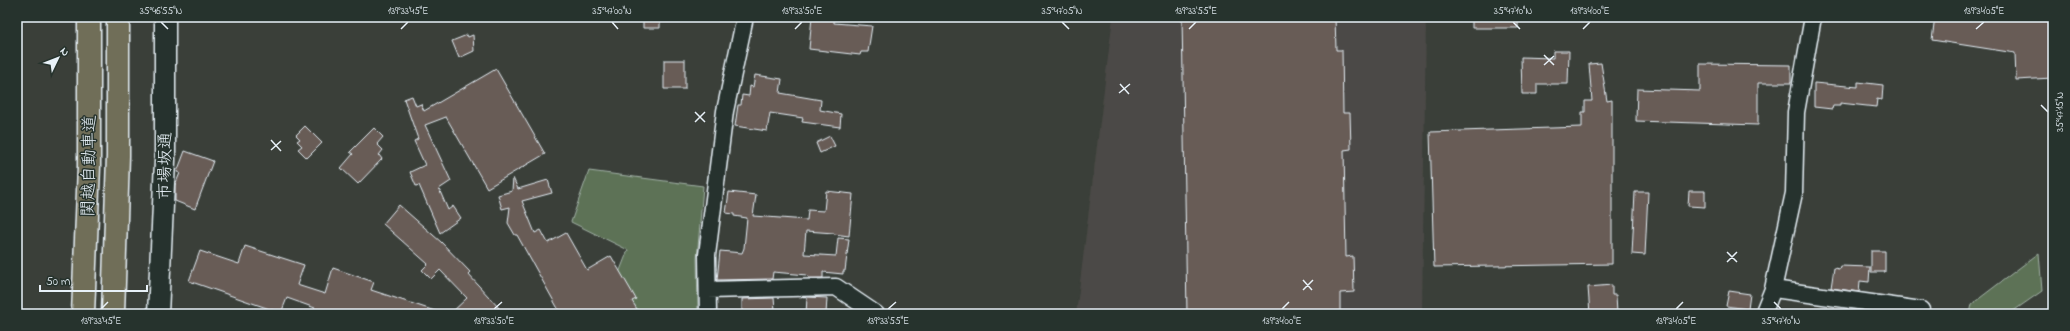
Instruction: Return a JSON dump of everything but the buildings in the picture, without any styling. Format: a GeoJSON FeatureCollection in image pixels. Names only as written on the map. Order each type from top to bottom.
{"type":"FeatureCollection","features":[{"type":"Feature","properties":{"kind":"highway","name":"関越自動車道"},"geometry":{"type":"LineString","coordinates":[[83,314],[89,166],[89,17]]}},
{"type":"Feature","properties":{"kind":"highway","name":"関越自動車道"},"geometry":{"type":"LineString","coordinates":[[113,314],[118,156],[118,17]]}},
{"type":"Feature","properties":{"kind":"street","name":"市場坂通"},"geometry":{"type":"LineString","coordinates":[[158,314],[165,161],[165,17]]}},
{"type":"Feature","properties":{"kind":"street"},"geometry":{"type":"LineString","coordinates":[[708,314],[707,255],[724,111],[744,17]]}},
{"type":"Feature","properties":{"kind":"street"},"geometry":{"type":"LineString","coordinates":[[1763,314],[1773,289],[1794,193],[1796,112],[1813,17]]}},
{"type":"Feature","properties":{"kind":"street"},"geometry":{"type":"LineString","coordinates":[[708,290],[836,287],[876,314]]}},
{"type":"Feature","properties":{"kind":"street"},"geometry":{"type":"LineString","coordinates":[[1773,289],[1920,310],[1920,314]]}},
{"type":"Feature","properties":{"kind":"shaded area"},"geometry":{"type":"Polygon","coordinates":[[[1113,17],[1426,17],[1422,314],[1076,314],[1113,17]]]}},
{"type":"Feature","properties":{"kind":"green space"},"geometry":{"type":"Polygon","coordinates":[[[589,171],[703,186],[697,259],[698,314],[632,314],[619,273],[628,250],[571,222],[589,171]]]}},
{"type":"Feature","properties":{"kind":"green space"},"geometry":{"type":"Polygon","coordinates":[[[2039,253],[2042,291],[2009,314],[1970,314],[1972,304],[2039,253]]]}}]}
